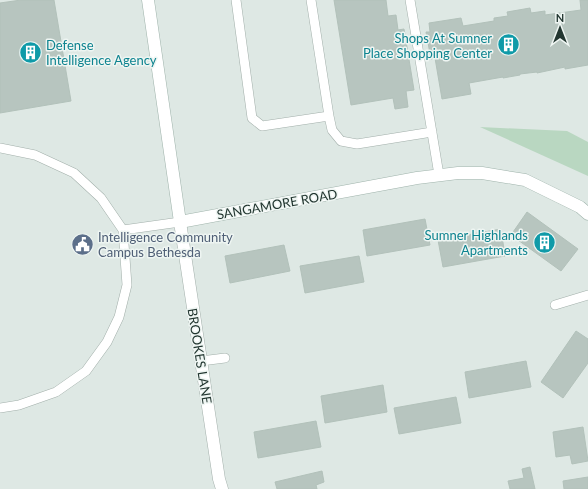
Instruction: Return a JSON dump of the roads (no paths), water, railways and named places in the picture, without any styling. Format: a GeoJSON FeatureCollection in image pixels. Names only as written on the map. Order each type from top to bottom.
{"type":"FeatureCollection","features":[{"type":"Feature","properties":{"kind":"street"},"geometry":{"type":"LineString","coordinates":[[148,0],[180,222]]}},
{"type":"Feature","properties":{"kind":"street","name":"SANGAMORE ROAD"},"geometry":{"type":"LineString","coordinates":[[180,222],[439,175],[482,173],[525,180],[580,207],[588,214]]}},
{"type":"Feature","properties":{"kind":"street","name":"BROOKES LANE"},"geometry":{"type":"LineString","coordinates":[[180,222],[218,486]]}},
{"type":"Feature","properties":{"kind":"lane"},"geometry":{"type":"LineString","coordinates":[[236,0],[252,118],[262,126],[329,116]]}},
{"type":"Feature","properties":{"kind":"lane"},"geometry":{"type":"LineString","coordinates":[[311,0],[329,116],[332,130],[341,141],[357,144],[432,132]]}},
{"type":"Feature","properties":{"kind":"lane"},"geometry":{"type":"LineString","coordinates":[[411,0],[439,175]]}},
{"type":"Feature","properties":{"kind":"lane"},"geometry":{"type":"LineString","coordinates":[[0,148],[34,155],[74,172],[102,198],[124,230],[127,285],[119,317],[107,342],[86,371],[56,392],[19,405],[0,408]]}},
{"type":"Feature","properties":{"kind":"lane"},"geometry":{"type":"LineString","coordinates":[[124,230],[180,222]]}},
{"type":"Feature","properties":{"kind":"lane"},"geometry":{"type":"LineString","coordinates":[[555,304],[588,295]]}},
{"type":"Feature","properties":{"kind":"lane"},"geometry":{"type":"LineString","coordinates":[[201,361],[224,358]]}},
{"type":"Feature","properties":{"kind":"place","name":"Shops At Sumner Place Shopping Center"},"geometry":{"type":"Point","coordinates":[508,45]}},
{"type":"Feature","properties":{"kind":"place","name":"Defense Intelligence Agency"},"geometry":{"type":"Point","coordinates":[31,52]}},
{"type":"Feature","properties":{"kind":"place","name":"Sumner Highlands Apartments"},"geometry":{"type":"Point","coordinates":[544,242]}},
{"type":"Feature","properties":{"kind":"place","name":"Intelligence Community Campus Bethesda"},"geometry":{"type":"Point","coordinates":[82,244]}}]}
